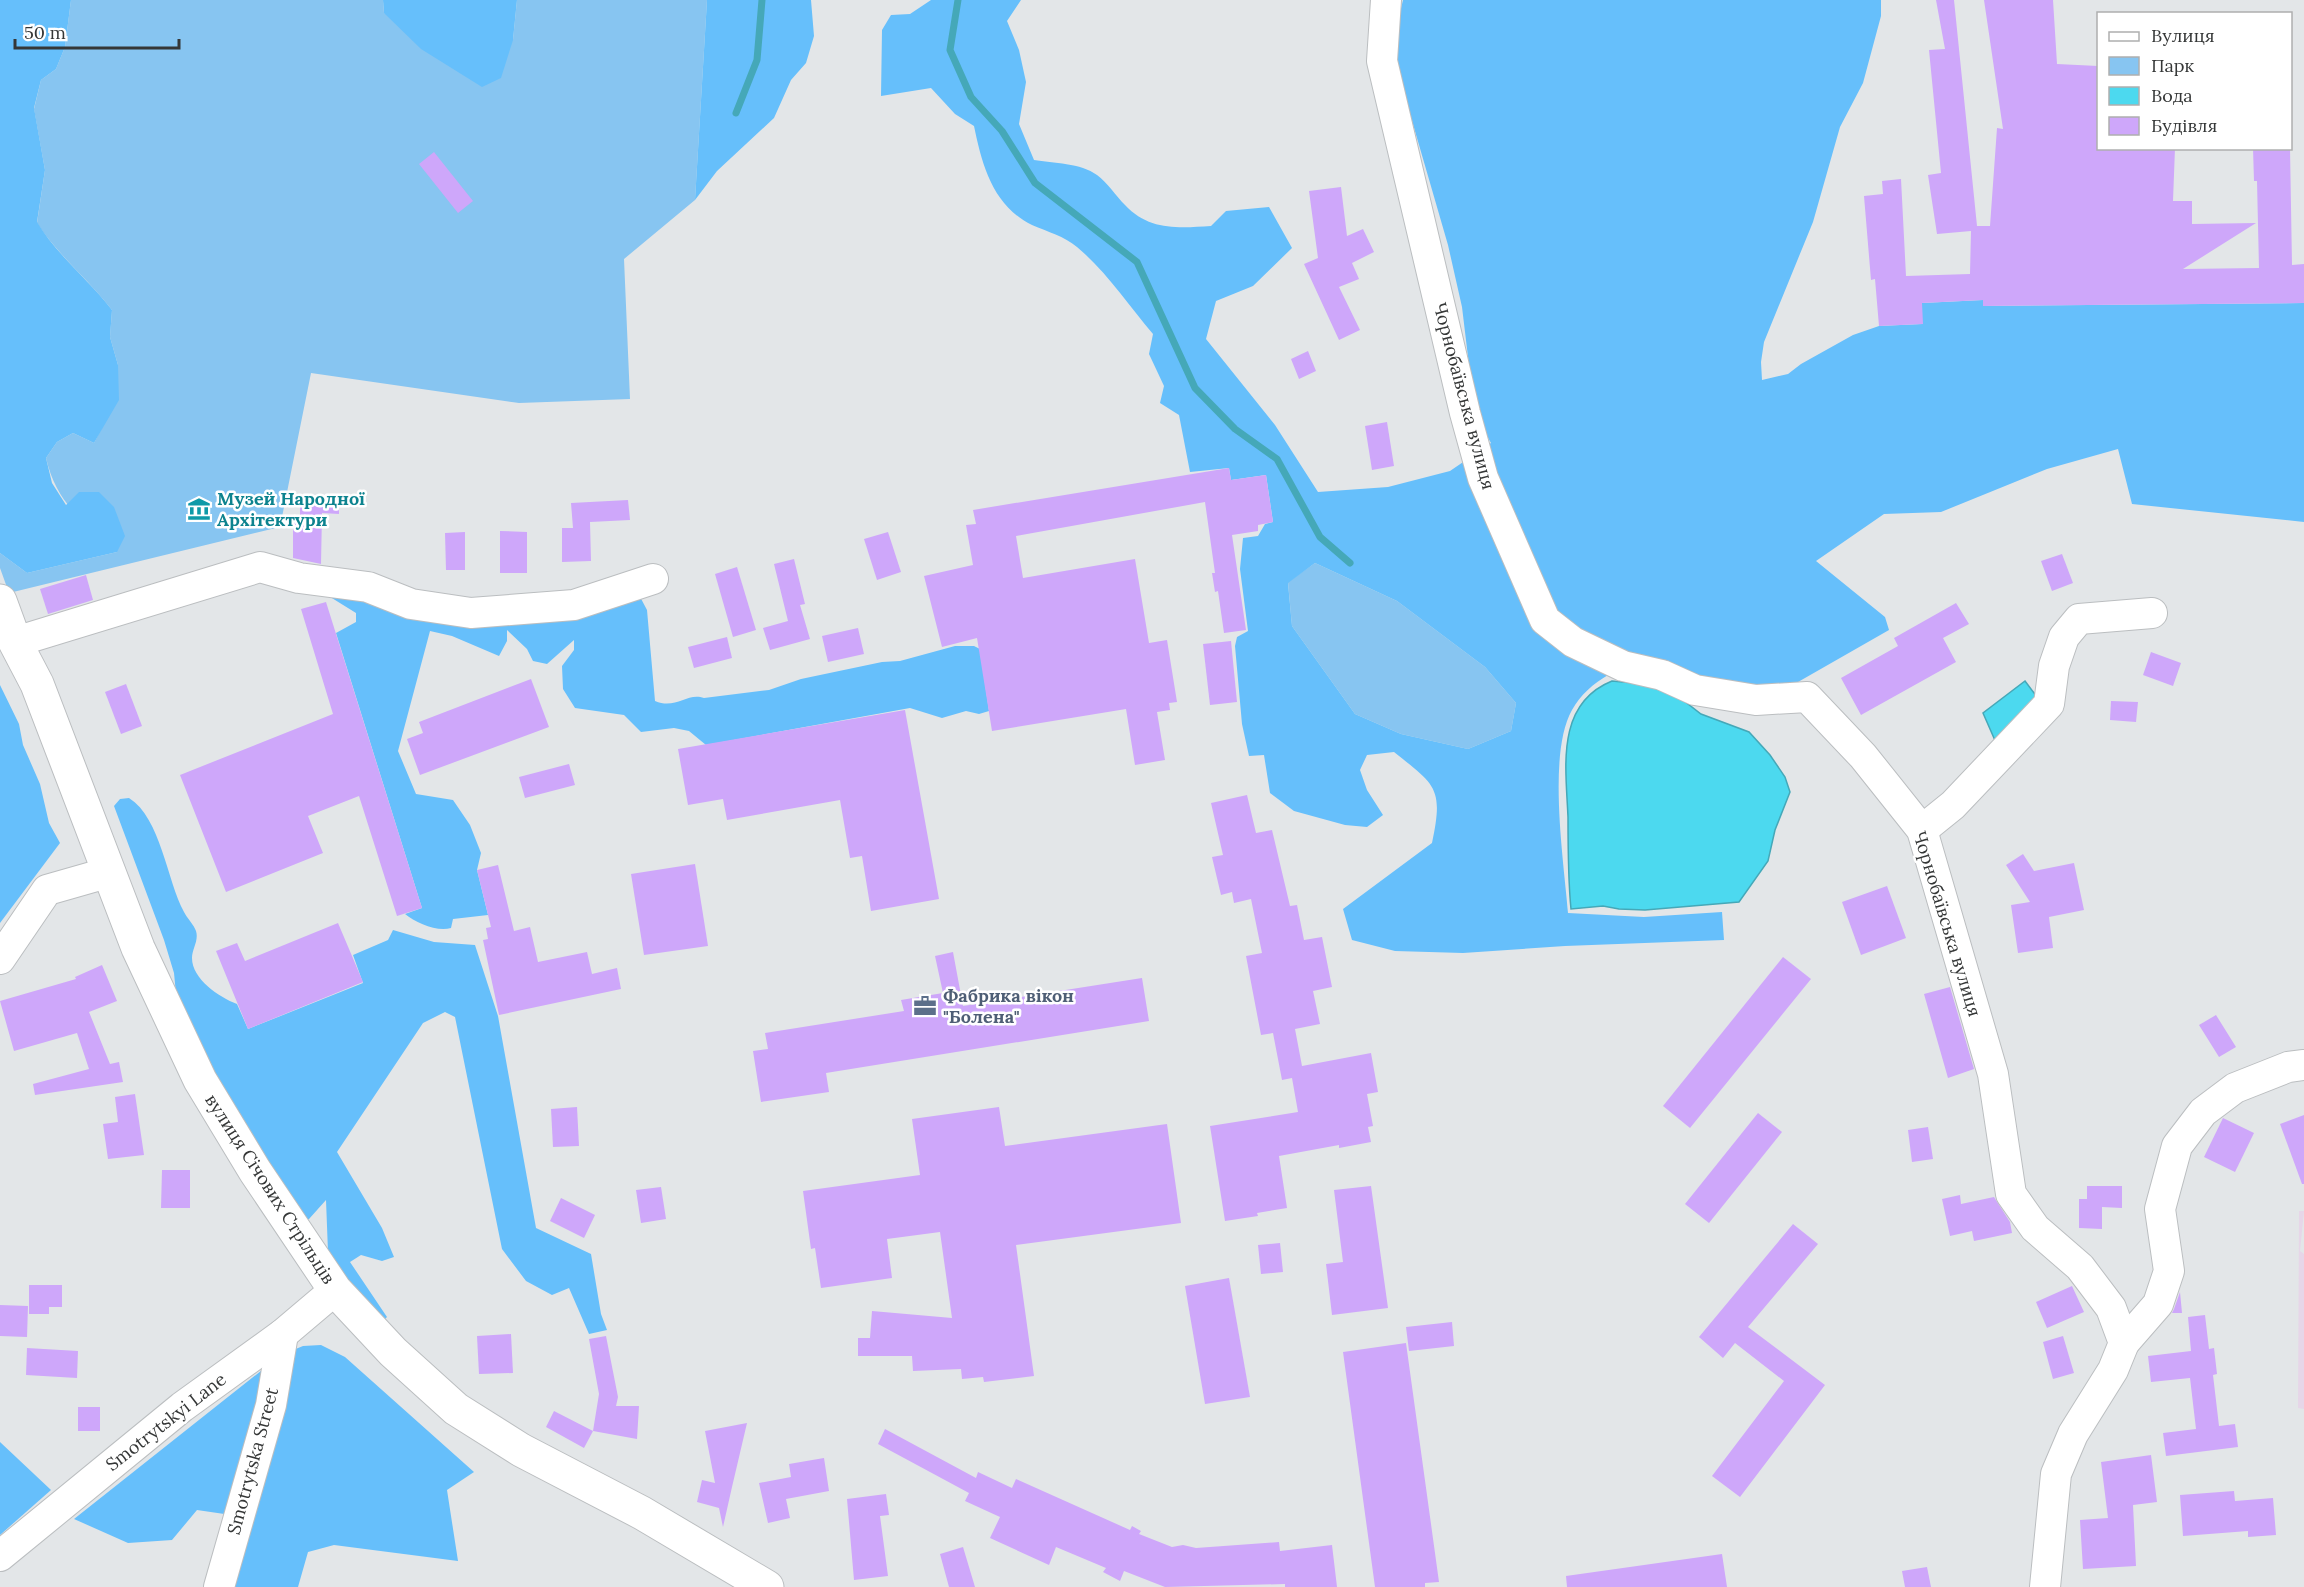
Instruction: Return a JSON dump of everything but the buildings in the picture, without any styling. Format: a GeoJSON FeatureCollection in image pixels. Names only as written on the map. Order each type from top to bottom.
{"type":"FeatureCollection","features":[{"type":"Feature","properties":{"kind":"main road","name":"вулиця Січових Стрільців"},"geometry":{"type":"LineString","coordinates":[[0,601],[8,646],[37,684],[138,948],[200,1080],[255,1171],[335,1290],[393,1352],[456,1409],[521,1450],[642,1513],[767,1587]]}},
{"type":"Feature","properties":{"kind":"street","name":"Чорнобаївська вулиця"},"geometry":{"type":"LineString","coordinates":[[1386,0],[1382,62],[1465,413],[1483,478],[1545,620],[1573,642],[1623,666],[1662,675],[1695,690],[1756,700],[1807,697],[1863,756],[1922,830],[1993,1074],[2012,1194],[2035,1228],[2080,1267],[2111,1308],[2124,1342]]}},
{"type":"Feature","properties":{"kind":"street"},"geometry":{"type":"LineString","coordinates":[[8,646],[260,567],[299,578],[368,587],[411,604],[471,613],[574,605],[653,579]]}},
{"type":"Feature","properties":{"kind":"street"},"geometry":{"type":"LineString","coordinates":[[1922,830],[1953,805],[2049,704],[2054,666],[2064,637],[2079,619],[2152,613]]}},
{"type":"Feature","properties":{"kind":"street"},"geometry":{"type":"LineString","coordinates":[[0,959],[47,890],[110,872]]}},
{"type":"Feature","properties":{"kind":"street"},"geometry":{"type":"LineString","coordinates":[[2045,1587],[2056,1474],[2073,1434],[2113,1370],[2124,1342],[2158,1304],[2169,1271],[2160,1209],[2177,1146],[2204,1112],[2235,1088],[2288,1067],[2304,1065]]}},
{"type":"Feature","properties":{"kind":"street","name":"Smotrytskyi Lane"},"geometry":{"type":"LineString","coordinates":[[0,1556],[182,1407],[284,1334],[335,1290]]}},
{"type":"Feature","properties":{"kind":"street","name":"Smotrytska Street"},"geometry":{"type":"LineString","coordinates":[[219,1587],[271,1405],[284,1334]]}},
{"type":"Feature","properties":{"kind":"shaded area"},"geometry":{"type":"Polygon","coordinates":[[[0,0],[71,0],[65,47],[56,69],[41,80],[34,108],[45,170],[37,222],[54,245],[112,310],[110,337],[118,365],[119,400],[94,443],[73,433],[57,442],[46,458],[52,483],[66,505],[79,492],[99,492],[114,507],[125,536],[117,552],[27,573],[0,553],[0,0]]]}},
{"type":"Feature","properties":{"kind":"shaded area"},"geometry":{"type":"Polygon","coordinates":[[[383,0],[517,0],[513,40],[501,78],[482,87],[421,49],[384,13],[383,0]]]}},
{"type":"Feature","properties":{"kind":"shaded area"},"geometry":{"type":"Polygon","coordinates":[[[707,0],[811,0],[814,36],[806,63],[791,80],[774,118],[717,171],[695,200],[707,0]]]}},
{"type":"Feature","properties":{"kind":"shaded area"},"geometry":{"type":"Polygon","coordinates":[[[931,0],[1021,0],[1007,21],[1019,50],[1026,82],[1019,124],[1034,160],[1067,164],[1090,171],[1104,181],[1134,213],[1144,220],[1176,227],[1211,226],[1226,211],[1269,207],[1292,248],[1253,286],[1216,301],[1206,339],[1275,425],[1318,492],[1388,487],[1450,471],[1491,443],[1475,415],[1462,307],[1448,245],[1397,69],[1397,25],[1403,0],[1881,0],[1881,16],[1863,83],[1840,127],[1813,222],[1764,342],[1761,362],[1762,380],[1788,374],[1801,364],[1853,335],[1879,326],[1922,324],[1922,303],[1983,300],[1983,306],[2304,303],[2304,522],[2132,504],[2118,449],[2047,469],[1941,512],[1884,514],[1816,561],[1885,617],[1889,630],[1784,690],[1608,675],[1583,694],[1572,710],[1564,729],[1560,753],[1559,809],[1568,913],[1644,917],[1722,912],[1724,940],[1565,946],[1463,953],[1395,951],[1352,940],[1343,909],[1432,843],[1437,810],[1433,789],[1419,772],[1394,752],[1367,755],[1360,770],[1367,790],[1383,815],[1367,827],[1345,825],[1294,811],[1270,793],[1264,755],[1249,756],[1242,724],[1235,646],[1237,637],[1248,631],[1240,569],[1243,538],[1258,536],[1265,524],[1273,522],[1266,475],[1231,480],[1229,468],[1190,472],[1179,415],[1160,403],[1164,386],[1149,354],[1153,334],[1117,289],[1088,256],[1072,243],[1032,225],[1008,207],[991,183],[974,126],[955,114],[931,88],[881,96],[882,30],[891,15],[910,14],[931,0]],[[1315,563],[1288,583],[1292,626],[1355,714],[1401,734],[1468,749],[1511,731],[1516,703],[1485,667],[1397,601],[1315,563]]]}},
{"type":"Feature","properties":{"kind":"shaded area"},"geometry":{"type":"Polygon","coordinates":[[[314,573],[421,613],[638,593],[647,610],[655,701],[662,703],[692,697],[704,698],[769,690],[801,679],[882,662],[900,661],[955,646],[974,646],[980,649],[989,711],[979,714],[966,711],[942,718],[910,708],[706,745],[689,731],[674,728],[641,732],[624,715],[575,708],[563,689],[562,666],[574,650],[574,640],[547,664],[533,661],[527,649],[507,630],[507,641],[499,656],[452,636],[430,631],[398,751],[416,794],[453,800],[470,825],[481,853],[477,870],[488,915],[453,919],[451,928],[433,928],[405,914],[422,908],[336,633],[356,622],[356,613],[327,595],[314,573]]]}},
{"type":"Feature","properties":{"kind":"shaded area"},"geometry":{"type":"Polygon","coordinates":[[[0,685],[19,724],[23,745],[40,784],[49,823],[60,843],[0,923],[0,685]]]}},
{"type":"Feature","properties":{"kind":"shaded area"},"geometry":{"type":"Polygon","coordinates":[[[129,798],[140,807],[149,820],[178,899],[196,931],[197,938],[192,958],[196,973],[215,992],[237,1004],[248,1029],[363,983],[353,955],[388,940],[393,930],[434,942],[475,945],[498,1016],[536,1228],[591,1254],[601,1314],[607,1330],[589,1334],[569,1288],[552,1295],[526,1281],[502,1249],[455,1017],[445,1012],[423,1023],[337,1152],[382,1228],[394,1257],[382,1261],[361,1255],[350,1262],[387,1317],[382,1322],[373,1317],[328,1252],[326,1200],[309,1219],[301,1220],[260,1156],[177,1004],[174,973],[164,940],[114,806],[120,799],[129,798]]]}},
{"type":"Feature","properties":{"kind":"shaded area"},"geometry":{"type":"Polygon","coordinates":[[[2299,1211],[2304,1211],[2300,1251],[2304,1254],[2304,1409],[2298,1408],[2299,1211]]]}},
{"type":"Feature","properties":{"kind":"shaded area"},"geometry":{"type":"Polygon","coordinates":[[[321,1345],[345,1357],[474,1472],[447,1490],[458,1561],[334,1545],[308,1552],[298,1587],[227,1587],[238,1516],[197,1510],[172,1540],[128,1543],[74,1519],[281,1355],[303,1346],[321,1345]]]}},
{"type":"Feature","properties":{"kind":"shaded area"},"geometry":{"type":"Polygon","coordinates":[[[0,1442],[51,1490],[0,1535],[0,1442]]]}},
{"type":"Feature","properties":{"kind":"green space"},"geometry":{"type":"Polygon","coordinates":[[[71,0],[383,0],[384,13],[513,40],[517,0],[707,0],[695,200],[624,259],[630,399],[519,403],[311,373],[280,527],[9,593],[0,568],[0,553],[27,573],[117,552],[82,521],[64,500],[46,458],[57,442],[73,433],[94,443],[103,426],[118,365],[110,337],[112,310],[54,246],[37,223],[45,170],[34,109],[41,80],[56,69],[65,47],[71,0]]]}},
{"type":"Feature","properties":{"kind":"green space"},"geometry":{"type":"Polygon","coordinates":[[[1315,563],[1397,601],[1485,667],[1516,703],[1511,731],[1468,749],[1401,734],[1355,714],[1292,626],[1288,582],[1315,563]]]}},
{"type":"Feature","properties":{"kind":"water"},"geometry":{"type":"Polygon","coordinates":[[[1612,681],[1644,684],[1679,697],[1701,714],[1749,732],[1770,755],[1785,777],[1790,792],[1775,830],[1768,861],[1739,902],[1645,910],[1603,906],[1571,909],[1566,778],[1568,739],[1581,705],[1594,691],[1612,681]]]}},
{"type":"Feature","properties":{"kind":"water"},"geometry":{"type":"Polygon","coordinates":[[[2025,681],[2040,701],[1997,745],[1983,713],[2025,681]]]}},
{"type":"Feature","properties":{"kind":"waterway"},"geometry":{"type":"LineString","coordinates":[[736,113],[757,60],[762,0]]}},
{"type":"Feature","properties":{"kind":"waterway"},"geometry":{"type":"LineString","coordinates":[[958,0],[950,50],[971,97],[1002,131],[1035,183],[1137,262],[1195,388],[1235,429],[1277,459],[1320,537],[1350,563]]}},
{"type":"Feature","properties":{"kind":"place","name":"Музей Народної Архітектури"},"geometry":{"type":"Point","coordinates":[199,509]}},
{"type":"Feature","properties":{"kind":"place","name":"Фабрика вікон \"Болена\""},"geometry":{"type":"Point","coordinates":[925,1006]}}]}
